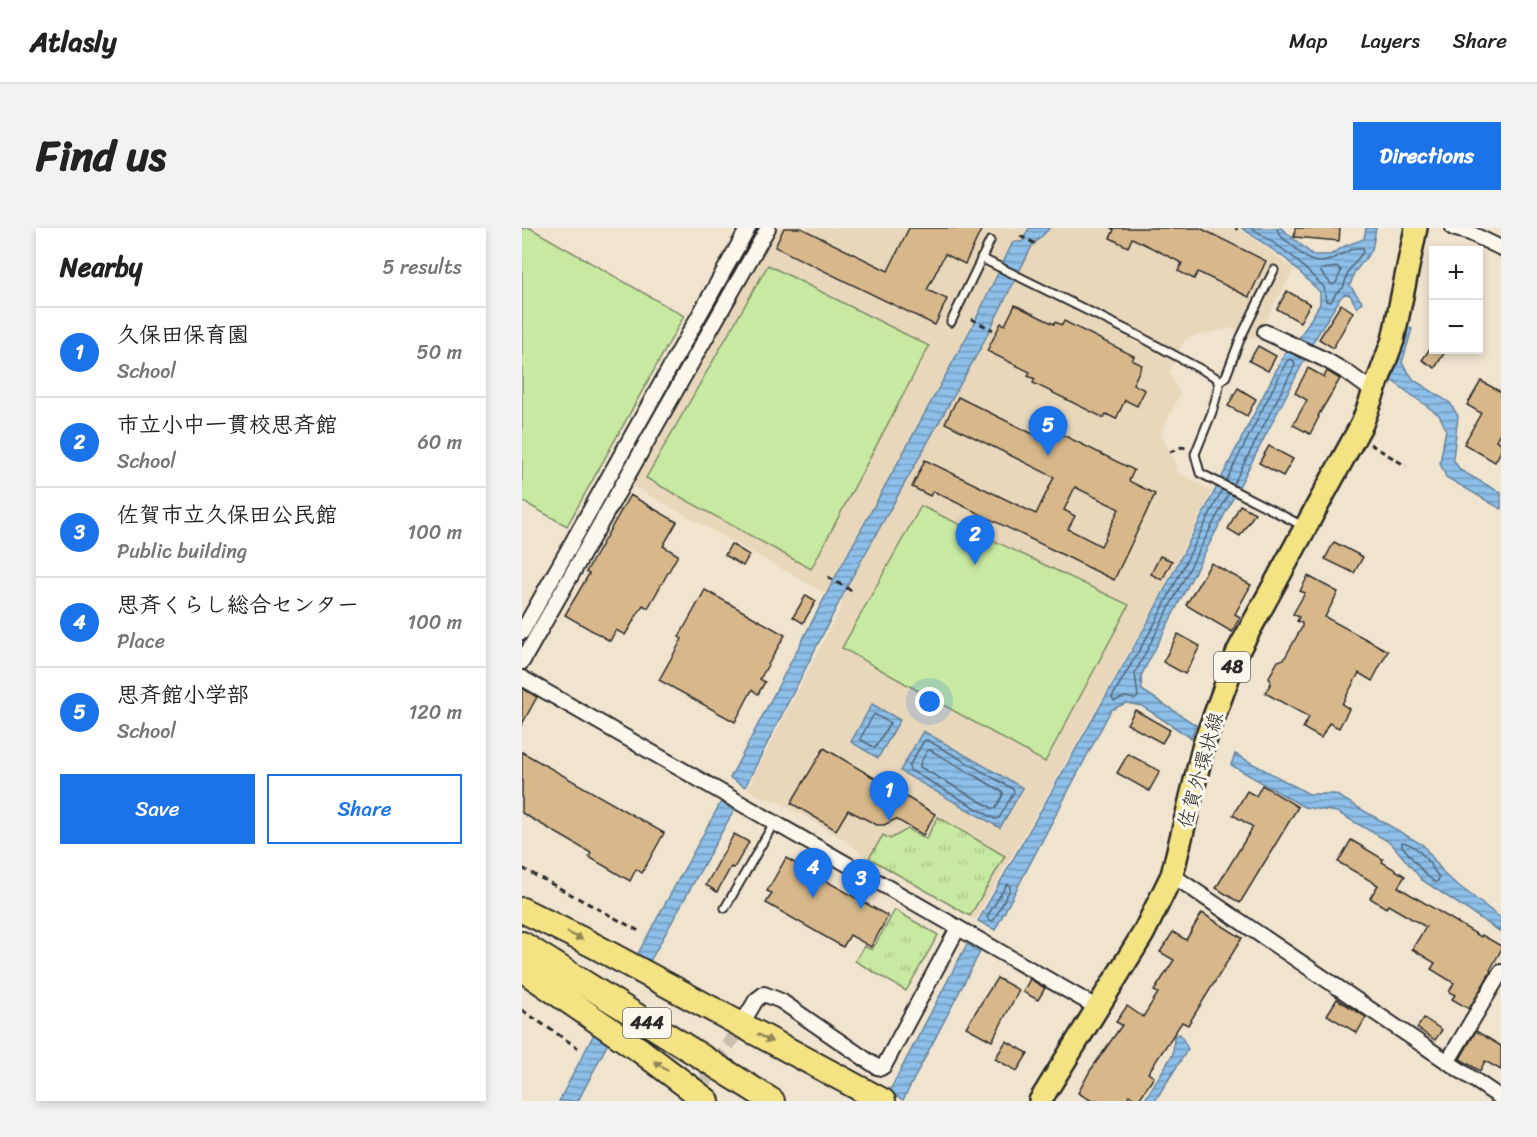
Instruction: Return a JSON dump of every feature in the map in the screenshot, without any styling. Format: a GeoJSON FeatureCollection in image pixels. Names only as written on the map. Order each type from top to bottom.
{"type":"FeatureCollection","features":[{"type":"Feature","properties":{"kind":"highway"},"geometry":{"type":"LineString","coordinates":[[522,910],[591,944],[883,1101]]}},
{"type":"Feature","properties":{"kind":"highway","name":"444"},"geometry":{"type":"LineString","coordinates":[[522,944],[772,1101]]}},
{"type":"Feature","properties":{"kind":"highway"},"geometry":{"type":"LineString","coordinates":[[522,969],[641,1051],[698,1100]]}},
{"type":"Feature","properties":{"kind":"main road","name":"佐賀外環状線"},"geometry":{"type":"LineString","coordinates":[[1040,1101],[1143,934],[1172,874],[1204,744],[1238,651],[1356,436],[1374,392],[1393,340],[1416,228]]}},
{"type":"Feature","properties":{"kind":"street"},"geometry":{"type":"LineString","coordinates":[[522,662],[768,228]]}},
{"type":"Feature","properties":{"kind":"street"},"geometry":{"type":"LineString","coordinates":[[1453,228],[1470,233],[1501,248]]}},
{"type":"Feature","properties":{"kind":"street"},"geometry":{"type":"LineString","coordinates":[[522,632],[742,230]]}},
{"type":"Feature","properties":{"kind":"street"},"geometry":{"type":"LineString","coordinates":[[1265,332],[1324,359],[1374,392]]}},
{"type":"Feature","properties":{"kind":"street"},"geometry":{"type":"LineString","coordinates":[[522,678],[1098,1008]]}},
{"type":"Feature","properties":{"kind":"street"},"geometry":{"type":"LineString","coordinates":[[1172,874],[1501,1098]]}},
{"type":"Feature","properties":{"kind":"street"},"geometry":{"type":"LineString","coordinates":[[746,1017],[756,1000],[764,994],[781,1001],[881,1068],[958,928]]}},
{"type":"Feature","properties":{"kind":"street"},"geometry":{"type":"LineString","coordinates":[[1448,1061],[1501,972]]}},
{"type":"Feature","properties":{"kind":"lane"},"geometry":{"type":"LineString","coordinates":[[951,322],[990,241]]}},
{"type":"Feature","properties":{"kind":"lane"},"geometry":{"type":"LineString","coordinates":[[981,258],[1217,378],[1219,387],[1212,412],[1195,454],[1200,473],[1306,527]]}},
{"type":"Feature","properties":{"kind":"lane"},"geometry":{"type":"LineString","coordinates":[[1219,383],[1226,376],[1241,337],[1275,270]]}},
{"type":"Feature","properties":{"kind":"lane"},"geometry":{"type":"LineString","coordinates":[[725,908],[774,823]]}},
{"type":"Feature","properties":{"kind":"path"},"geometry":{"type":"LineString","coordinates":[[1020,236],[1038,245]]}},
{"type":"Feature","properties":{"kind":"path"},"geometry":{"type":"LineString","coordinates":[[971,319],[993,330]]}},
{"type":"Feature","properties":{"kind":"path"},"geometry":{"type":"LineString","coordinates":[[1356,436],[1406,466]]}},
{"type":"Feature","properties":{"kind":"path"},"geometry":{"type":"LineString","coordinates":[[1170,452],[1182,447],[1195,454]]}},
{"type":"Feature","properties":{"kind":"path"},"geometry":{"type":"LineString","coordinates":[[828,577],[855,593]]}},
{"type":"Feature","properties":{"kind":"path"},"geometry":{"type":"LineString","coordinates":[[522,868],[639,931]]}},
{"type":"Feature","properties":{"kind":"path"},"geometry":{"type":"LineString","coordinates":[[522,1010],[578,1048]]}},
{"type":"Feature","properties":{"kind":"shaded area"},"geometry":{"type":"Polygon","coordinates":[[[773,228],[1239,228],[1294,269],[1255,340],[1233,328],[1186,338],[1169,372],[1180,394],[1161,433],[1179,473],[1212,491],[1147,621],[975,920],[867,858],[845,840],[777,801],[761,797],[747,789],[843,603],[629,484],[773,228]]]}},
{"type":"Feature","properties":{"kind":"green space"},"geometry":{"type":"Polygon","coordinates":[[[522,228],[530,228],[684,316],[567,526],[522,501],[522,228]]]}},
{"type":"Feature","properties":{"kind":"green space"},"geometry":{"type":"Polygon","coordinates":[[[768,265],[929,346],[811,569],[646,478],[768,265]]]}},
{"type":"Feature","properties":{"kind":"green space"},"geometry":{"type":"Polygon","coordinates":[[[921,506],[1129,605],[1045,762],[842,648],[921,506]]]}},
{"type":"Feature","properties":{"kind":"green space"},"geometry":{"type":"Polygon","coordinates":[[[938,817],[1005,856],[970,916],[869,858],[883,835],[890,839],[908,829],[926,839],[938,817]]]}},
{"type":"Feature","properties":{"kind":"green space"},"geometry":{"type":"Polygon","coordinates":[[[895,910],[938,935],[906,991],[855,961],[864,946],[872,950],[895,910]]]}},
{"type":"Feature","properties":{"kind":"water"},"geometry":{"type":"Polygon","coordinates":[[[1029,228],[1050,228],[1032,246],[980,349],[851,579],[745,787],[730,778],[838,572],[972,327],[1013,242],[1022,242],[1029,228]]]}},
{"type":"Feature","properties":{"kind":"water"},"geometry":{"type":"Polygon","coordinates":[[[1242,228],[1281,228],[1313,255],[1330,255],[1364,239],[1366,228],[1376,228],[1372,250],[1354,273],[1350,286],[1362,302],[1357,308],[1350,295],[1345,294],[1310,347],[1298,340],[1320,304],[1320,292],[1287,260],[1242,228]]]}},
{"type":"Feature","properties":{"kind":"water"},"geometry":{"type":"Polygon","coordinates":[[[1408,327],[1412,329],[1402,363],[1414,380],[1450,403],[1458,416],[1453,459],[1460,470],[1501,493],[1501,509],[1446,477],[1440,463],[1446,429],[1439,415],[1391,380],[1408,327]]]}},
{"type":"Feature","properties":{"kind":"water"},"geometry":{"type":"Polygon","coordinates":[[[1286,351],[1305,359],[1141,676],[1142,690],[1196,725],[1191,738],[1142,706],[1126,703],[1111,710],[995,930],[978,921],[1148,622],[1286,351]]]}},
{"type":"Feature","properties":{"kind":"water"},"geometry":{"type":"Polygon","coordinates":[[[872,704],[900,720],[878,758],[851,742],[872,704]]]}},
{"type":"Feature","properties":{"kind":"water"},"geometry":{"type":"Polygon","coordinates":[[[923,731],[1023,788],[1000,828],[900,771],[923,731]]]}},
{"type":"Feature","properties":{"kind":"water"},"geometry":{"type":"Polygon","coordinates":[[[1235,754],[1309,794],[1335,794],[1423,845],[1446,876],[1501,918],[1501,932],[1422,880],[1391,843],[1337,812],[1304,807],[1231,765],[1235,754]]]}},
{"type":"Feature","properties":{"kind":"water"},"geometry":{"type":"Polygon","coordinates":[[[721,802],[734,810],[649,963],[636,957],[721,802]]]}},
{"type":"Feature","properties":{"kind":"water"},"geometry":{"type":"Polygon","coordinates":[[[967,944],[980,952],[903,1100],[889,1092],[967,944]]]}},
{"type":"Feature","properties":{"kind":"water"},"geometry":{"type":"Polygon","coordinates":[[[594,1034],[608,1043],[578,1101],[559,1101],[594,1034]]]}},
{"type":"Feature","properties":{"kind":"water"},"geometry":{"type":"Polygon","coordinates":[[[1180,1034],[1188,1049],[1155,1101],[1144,1101],[1173,1054],[1174,1036],[1180,1034]]]}},
{"type":"Feature","properties":{"kind":"building"},"geometry":{"type":"Polygon","coordinates":[[[784,228],[801,228],[888,271],[909,228],[982,228],[965,264],[945,254],[927,290],[947,299],[935,325],[775,247],[784,228]]]}},
{"type":"Feature","properties":{"kind":"building"},"geometry":{"type":"Polygon","coordinates":[[[1111,228],[1200,228],[1266,261],[1249,297],[1198,272],[1194,279],[1178,271],[1182,263],[1132,238],[1128,247],[1110,238],[1114,230],[1111,228]]]}},
{"type":"Feature","properties":{"kind":"building"},"geometry":{"type":"Polygon","coordinates":[[[1295,228],[1340,228],[1339,241],[1294,237],[1295,228]]]}},
{"type":"Feature","properties":{"kind":"building"},"geometry":{"type":"Polygon","coordinates":[[[1287,291],[1310,304],[1300,322],[1277,309],[1287,291]]]}},
{"type":"Feature","properties":{"kind":"building"},"geometry":{"type":"Polygon","coordinates":[[[1341,304],[1353,312],[1333,348],[1319,339],[1341,304]]]}},
{"type":"Feature","properties":{"kind":"building"},"geometry":{"type":"Polygon","coordinates":[[[1015,305],[1054,324],[1055,322],[1062,325],[1064,321],[1134,356],[1132,360],[1142,365],[1133,384],[1145,390],[1137,406],[1125,400],[1116,419],[1106,414],[1104,418],[1033,383],[1035,379],[1028,376],[1030,372],[987,351],[1001,323],[1005,325],[1015,305]]]}},
{"type":"Feature","properties":{"kind":"building"},"geometry":{"type":"Polygon","coordinates":[[[1258,346],[1276,356],[1268,371],[1249,361],[1258,346]]]}},
{"type":"Feature","properties":{"kind":"building"},"geometry":{"type":"Polygon","coordinates":[[[1429,350],[1429,354],[1444,354],[1435,368],[1422,360],[1429,350]]]}},
{"type":"Feature","properties":{"kind":"building"},"geometry":{"type":"Polygon","coordinates":[[[1308,368],[1324,377],[1327,371],[1340,379],[1310,434],[1293,425],[1307,400],[1295,393],[1308,368]]]}},
{"type":"Feature","properties":{"kind":"building"},"geometry":{"type":"Polygon","coordinates":[[[1481,381],[1501,392],[1501,431],[1496,440],[1501,443],[1501,451],[1495,462],[1464,444],[1481,413],[1467,405],[1481,381]]]}},
{"type":"Feature","properties":{"kind":"building"},"geometry":{"type":"Polygon","coordinates":[[[1238,388],[1256,399],[1247,416],[1228,406],[1238,388]]]}},
{"type":"Feature","properties":{"kind":"building"},"geometry":{"type":"Polygon","coordinates":[[[958,397],[1045,440],[1051,429],[1134,470],[1129,481],[1155,494],[1114,580],[933,491],[930,496],[912,487],[925,460],[1036,514],[1054,477],[945,423],[958,397]],[[1075,487],[1064,510],[1075,516],[1068,529],[1101,546],[1119,509],[1075,487]]]}},
{"type":"Feature","properties":{"kind":"building"},"geometry":{"type":"Polygon","coordinates":[[[1269,446],[1293,459],[1283,476],[1259,463],[1269,446]]]}},
{"type":"Feature","properties":{"kind":"building"},"geometry":{"type":"Polygon","coordinates":[[[630,495],[677,522],[663,546],[678,555],[648,608],[643,605],[625,635],[616,630],[610,641],[565,615],[589,574],[586,572],[630,495]]]}},
{"type":"Feature","properties":{"kind":"building"},"geometry":{"type":"Polygon","coordinates":[[[1240,505],[1255,513],[1240,536],[1228,529],[1240,505]]]}},
{"type":"Feature","properties":{"kind":"building"},"geometry":{"type":"Polygon","coordinates":[[[1334,542],[1363,557],[1354,573],[1325,559],[1334,542]]]}},
{"type":"Feature","properties":{"kind":"building"},"geometry":{"type":"Polygon","coordinates":[[[731,544],[749,555],[743,566],[725,555],[731,544]]]}},
{"type":"Feature","properties":{"kind":"building"},"geometry":{"type":"Polygon","coordinates":[[[1160,556],[1172,561],[1162,580],[1151,574],[1160,556]]]}},
{"type":"Feature","properties":{"kind":"building"},"geometry":{"type":"Polygon","coordinates":[[[1211,563],[1251,585],[1235,614],[1240,617],[1232,632],[1186,605],[1211,563]]]}},
{"type":"Feature","properties":{"kind":"building"},"geometry":{"type":"Polygon","coordinates":[[[1308,576],[1338,592],[1325,617],[1388,651],[1372,681],[1359,673],[1342,704],[1349,709],[1339,728],[1329,723],[1321,738],[1303,728],[1309,717],[1265,693],[1271,683],[1269,677],[1278,661],[1284,659],[1302,627],[1302,623],[1297,621],[1299,617],[1293,614],[1305,593],[1300,591],[1308,576]]]}},
{"type":"Feature","properties":{"kind":"building"},"geometry":{"type":"Polygon","coordinates":[[[705,590],[785,635],[760,679],[765,682],[758,694],[752,690],[735,722],[659,680],[682,639],[679,637],[705,590]]]}},
{"type":"Feature","properties":{"kind":"building"},"geometry":{"type":"Polygon","coordinates":[[[806,595],[816,601],[803,623],[793,617],[806,595]]]}},
{"type":"Feature","properties":{"kind":"building"},"geometry":{"type":"Polygon","coordinates":[[[1178,634],[1200,646],[1185,674],[1163,662],[1178,634]]]}},
{"type":"Feature","properties":{"kind":"building"},"geometry":{"type":"Polygon","coordinates":[[[522,688],[537,697],[522,724],[522,688]]]}},
{"type":"Feature","properties":{"kind":"building"},"geometry":{"type":"Polygon","coordinates":[[[1135,710],[1170,730],[1162,743],[1127,724],[1135,710]]]}},
{"type":"Feature","properties":{"kind":"building"},"geometry":{"type":"Polygon","coordinates":[[[824,748],[935,814],[923,835],[896,819],[884,825],[877,825],[848,810],[836,830],[791,803],[824,748]]]}},
{"type":"Feature","properties":{"kind":"building"},"geometry":{"type":"Polygon","coordinates":[[[522,752],[664,833],[642,873],[636,869],[630,881],[589,857],[591,853],[522,813],[522,752]]]}},
{"type":"Feature","properties":{"kind":"building"},"geometry":{"type":"Polygon","coordinates":[[[1128,754],[1160,771],[1149,791],[1117,773],[1128,754]]]}},
{"type":"Feature","properties":{"kind":"building"},"geometry":{"type":"Polygon","coordinates":[[[1262,785],[1298,807],[1240,903],[1216,888],[1253,827],[1233,815],[1247,791],[1256,796],[1262,785]]]}},
{"type":"Feature","properties":{"kind":"building"},"geometry":{"type":"Polygon","coordinates":[[[734,834],[749,842],[717,892],[706,885],[734,834]]]}},
{"type":"Feature","properties":{"kind":"building"},"geometry":{"type":"Polygon","coordinates":[[[1351,840],[1383,859],[1382,862],[1405,876],[1398,887],[1481,937],[1482,935],[1501,946],[1491,971],[1469,1009],[1452,999],[1455,995],[1449,992],[1454,983],[1431,969],[1435,963],[1412,949],[1426,927],[1388,905],[1386,908],[1370,898],[1378,885],[1338,862],[1351,840]]]}},
{"type":"Feature","properties":{"kind":"building"},"geometry":{"type":"Polygon","coordinates":[[[786,858],[888,916],[871,947],[850,935],[843,947],[766,903],[772,893],[767,891],[786,858]]]}},
{"type":"Feature","properties":{"kind":"building"},"geometry":{"type":"Polygon","coordinates":[[[1202,913],[1242,938],[1188,1025],[1182,1022],[1148,1073],[1154,1077],[1138,1101],[1129,1095],[1126,1101],[1092,1101],[1078,1093],[1090,1071],[1122,1025],[1116,1022],[1127,1006],[1143,1017],[1158,993],[1154,991],[1174,960],[1160,952],[1173,932],[1186,940],[1202,913]]]}},
{"type":"Feature","properties":{"kind":"building"},"geometry":{"type":"Polygon","coordinates":[[[997,978],[1019,990],[992,1041],[966,1027],[997,978]]]}},
{"type":"Feature","properties":{"kind":"building"},"geometry":{"type":"Polygon","coordinates":[[[1030,979],[1045,988],[1038,1000],[1023,992],[1030,979]]]}},
{"type":"Feature","properties":{"kind":"building"},"geometry":{"type":"Polygon","coordinates":[[[1337,999],[1366,1017],[1357,1033],[1327,1015],[1337,999]]]}},
{"type":"Feature","properties":{"kind":"building"},"geometry":{"type":"Polygon","coordinates":[[[1424,1018],[1442,1030],[1435,1040],[1417,1028],[1424,1018]]]}},
{"type":"Feature","properties":{"kind":"building"},"geometry":{"type":"Polygon","coordinates":[[[1476,1031],[1501,1046],[1501,1070],[1485,1061],[1480,1071],[1460,1059],[1476,1031]]]}},
{"type":"Feature","properties":{"kind":"building"},"geometry":{"type":"Polygon","coordinates":[[[1006,1041],[1028,1053],[1017,1071],[995,1059],[1006,1041]]]}},
{"type":"Feature","properties":{"kind":"waterway"},"geometry":{"type":"LineString","coordinates":[[708,320],[759,228]]}},
{"type":"Feature","properties":{"kind":"waterway"},"geometry":{"type":"LineString","coordinates":[[522,646],[557,586]]}},
{"type":"Feature","properties":{"kind":"tunnel"},"geometry":{"type":"LineString","coordinates":[[694,1099],[743,1021]]}},
{"type":"Feature","properties":{"kind":"place","name":"思斉館小学部"},"geometry":{"type":"Point","coordinates":[1048,456]}},
{"type":"Feature","properties":{"kind":"place","name":"市立小中一貫校思斉館"},"geometry":{"type":"Point","coordinates":[975,565]}},
{"type":"Feature","properties":{"kind":"place","name":"久保田保育園"},"geometry":{"type":"Point","coordinates":[889,821]}},
{"type":"Feature","properties":{"kind":"place","name":"思斉くらし総合センター"},"geometry":{"type":"Point","coordinates":[813,898]}},
{"type":"Feature","properties":{"kind":"place","name":"佐賀市立久保田公民館"},"geometry":{"type":"Point","coordinates":[861,909]}}]}
